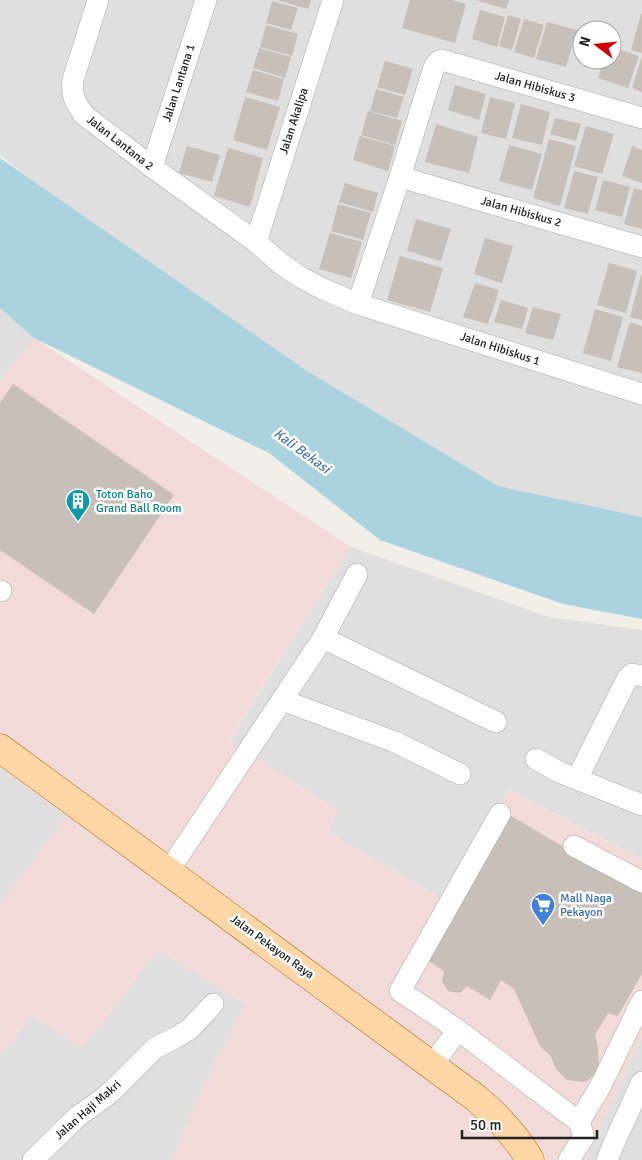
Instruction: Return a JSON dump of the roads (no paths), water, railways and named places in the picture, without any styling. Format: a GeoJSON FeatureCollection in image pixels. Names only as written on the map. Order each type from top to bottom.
{"type":"FeatureCollection","features":[{"type":"Feature","properties":{"kind":"main road","name":"Jalan Pekayon Raya"},"geometry":{"type":"LineString","coordinates":[[0,748],[476,1098],[492,1112],[523,1147],[530,1160]]}},
{"type":"Feature","properties":{"kind":"street","name":"Jalan Lantana 2"},"geometry":{"type":"LineString","coordinates":[[98,0],[73,80],[72,91],[74,100],[84,115],[256,242],[280,263],[302,278],[358,304]]}},
{"type":"Feature","properties":{"kind":"street","name":"Jalan Lantana 1"},"geometry":{"type":"LineString","coordinates":[[152,167],[206,0]]}},
{"type":"Feature","properties":{"kind":"street","name":"Jalan Akalipa"},"geometry":{"type":"LineString","coordinates":[[256,242],[333,0]]}},
{"type":"Feature","properties":{"kind":"street","name":"Jalan Hibiskus 3"},"geometry":{"type":"LineString","coordinates":[[400,177],[433,70],[440,60],[642,118]]}},
{"type":"Feature","properties":{"kind":"street","name":"Jalan Hibiskus 2"},"geometry":{"type":"LineString","coordinates":[[400,177],[642,247]]}},
{"type":"Feature","properties":{"kind":"street"},"geometry":{"type":"LineString","coordinates":[[358,304],[400,177]]}},
{"type":"Feature","properties":{"kind":"street","name":"Jalan Hibiskus 1"},"geometry":{"type":"LineString","coordinates":[[358,304],[642,394]]}},
{"type":"Feature","properties":{"kind":"street"},"geometry":{"type":"LineString","coordinates":[[168,872],[323,638],[358,574]]}},
{"type":"Feature","properties":{"kind":"street"},"geometry":{"type":"LineString","coordinates":[[323,638],[496,722]]}},
{"type":"Feature","properties":{"kind":"street"},"geometry":{"type":"LineString","coordinates":[[577,779],[627,679],[632,674],[642,676]]}},
{"type":"Feature","properties":{"kind":"street"},"geometry":{"type":"LineString","coordinates":[[282,700],[395,742],[460,774]]}},
{"type":"Feature","properties":{"kind":"street"},"geometry":{"type":"LineString","coordinates":[[536,759],[549,767],[642,805]]}},
{"type":"Feature","properties":{"kind":"street"},"geometry":{"type":"LineString","coordinates":[[500,814],[400,990],[458,1030],[579,1122],[583,1138],[572,1154]]}},
{"type":"Feature","properties":{"kind":"street"},"geometry":{"type":"LineString","coordinates":[[574,846],[642,882]]}},
{"type":"Feature","properties":{"kind":"street"},"geometry":{"type":"LineString","coordinates":[[579,1122],[600,1087],[642,1002]]}},
{"type":"Feature","properties":{"kind":"street","name":"Jalan Haji Makri"},"geometry":{"type":"LineString","coordinates":[[33,1160],[78,1116],[113,1090],[155,1048],[190,1029],[213,1004]]}},
{"type":"Feature","properties":{"kind":"street"},"geometry":{"type":"LineString","coordinates":[[432,1066],[458,1030]]}},
{"type":"Feature","properties":{"kind":"street"},"geometry":{"type":"LineString","coordinates":[[607,1160],[614,1143],[634,1115],[642,1082]]}},
{"type":"Feature","properties":{"kind":"water","name":"Kali Bekasi"},"geometry":{"type":"Polygon","coordinates":[[[0,158],[307,371],[498,486],[642,517],[642,619],[563,604],[380,540],[269,453],[34,338],[0,308],[0,158]]]}},
{"type":"Feature","properties":{"kind":"place","name":"Toton Baho Grand Ball Room"},"geometry":{"type":"Point","coordinates":[78,522]}},
{"type":"Feature","properties":{"kind":"place","name":"Mall Naga Pekayon"},"geometry":{"type":"Point","coordinates":[543,926]}}]}
